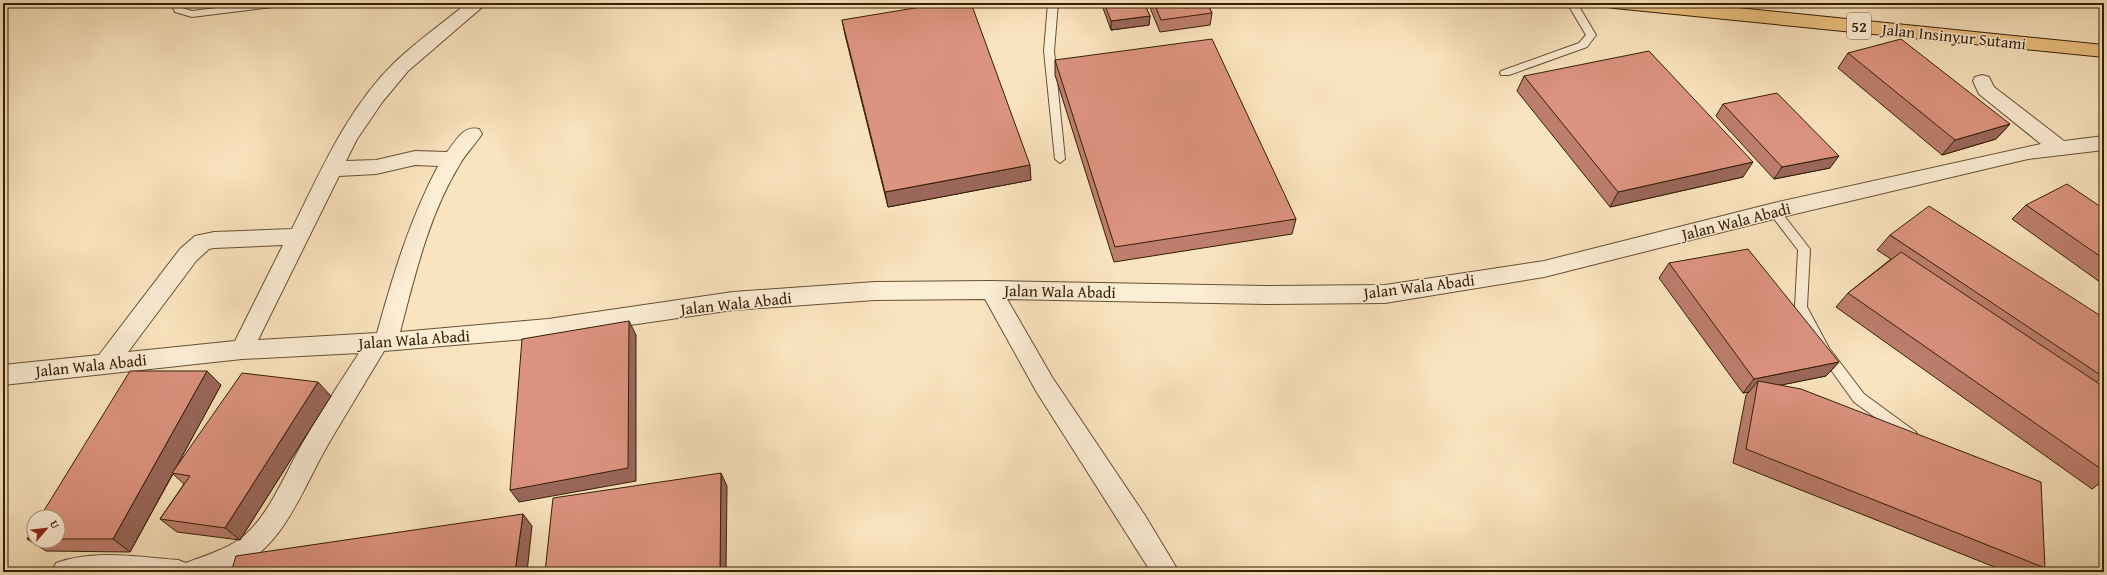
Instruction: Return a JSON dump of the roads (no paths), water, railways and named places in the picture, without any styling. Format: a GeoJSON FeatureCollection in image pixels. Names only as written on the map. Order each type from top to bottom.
{"type":"FeatureCollection","features":[{"type":"Feature","properties":{"kind":"highway","name":"Jalan Insinyur Sutami"},"geometry":{"type":"LineString","coordinates":[[1614,3],[1689,9],[2104,51]]}},
{"type":"Feature","properties":{"kind":"street"},"geometry":{"type":"LineString","coordinates":[[242,350],[348,137],[376,96],[401,67],[478,3]]}},
{"type":"Feature","properties":{"kind":"street"},"geometry":{"type":"LineString","coordinates":[[1982,81],[1986,90],[2060,148]]}},
{"type":"Feature","properties":{"kind":"street"},"geometry":{"type":"LineString","coordinates":[[194,572],[211,567],[235,556],[253,544],[270,525],[310,453],[382,342],[408,262],[431,199],[452,159],[472,134]]}},
{"type":"Feature","properties":{"kind":"street","name":"Jalan Wala Abadi"},"geometry":{"type":"LineString","coordinates":[[3,375],[242,350],[382,342],[548,328],[733,301],[875,290],[990,290],[1266,295],[1385,294],[1544,269],[1774,211],[2028,152],[2104,143]]}},
{"type":"Feature","properties":{"kind":"street"},"geometry":{"type":"LineString","coordinates":[[331,169],[376,166],[415,158],[452,159]]}},
{"type":"Feature","properties":{"kind":"street"},"geometry":{"type":"LineString","coordinates":[[107,363],[188,255],[203,242],[243,238],[298,238]]}},
{"type":"Feature","properties":{"kind":"street"},"geometry":{"type":"LineString","coordinates":[[990,290],[1044,384],[1137,525],[1166,572]]}},
{"type":"Feature","properties":{"kind":"street"},"geometry":{"type":"LineString","coordinates":[[64,572],[106,567],[178,572]]}},
{"type":"Feature","properties":{"kind":"lane"},"geometry":{"type":"LineString","coordinates":[[176,3],[178,10],[192,14],[280,3]]}},
{"type":"Feature","properties":{"kind":"lane"},"geometry":{"type":"LineString","coordinates":[[1053,3],[1049,51],[1060,159]]}},
{"type":"Feature","properties":{"kind":"lane"},"geometry":{"type":"LineString","coordinates":[[1505,73],[1583,45],[1589,40],[1591,35],[1572,3]]}},
{"type":"Feature","properties":{"kind":"lane"},"geometry":{"type":"LineString","coordinates":[[1774,211],[1804,249],[1801,307],[1825,352],[1858,398],[1921,443]]}}]}
